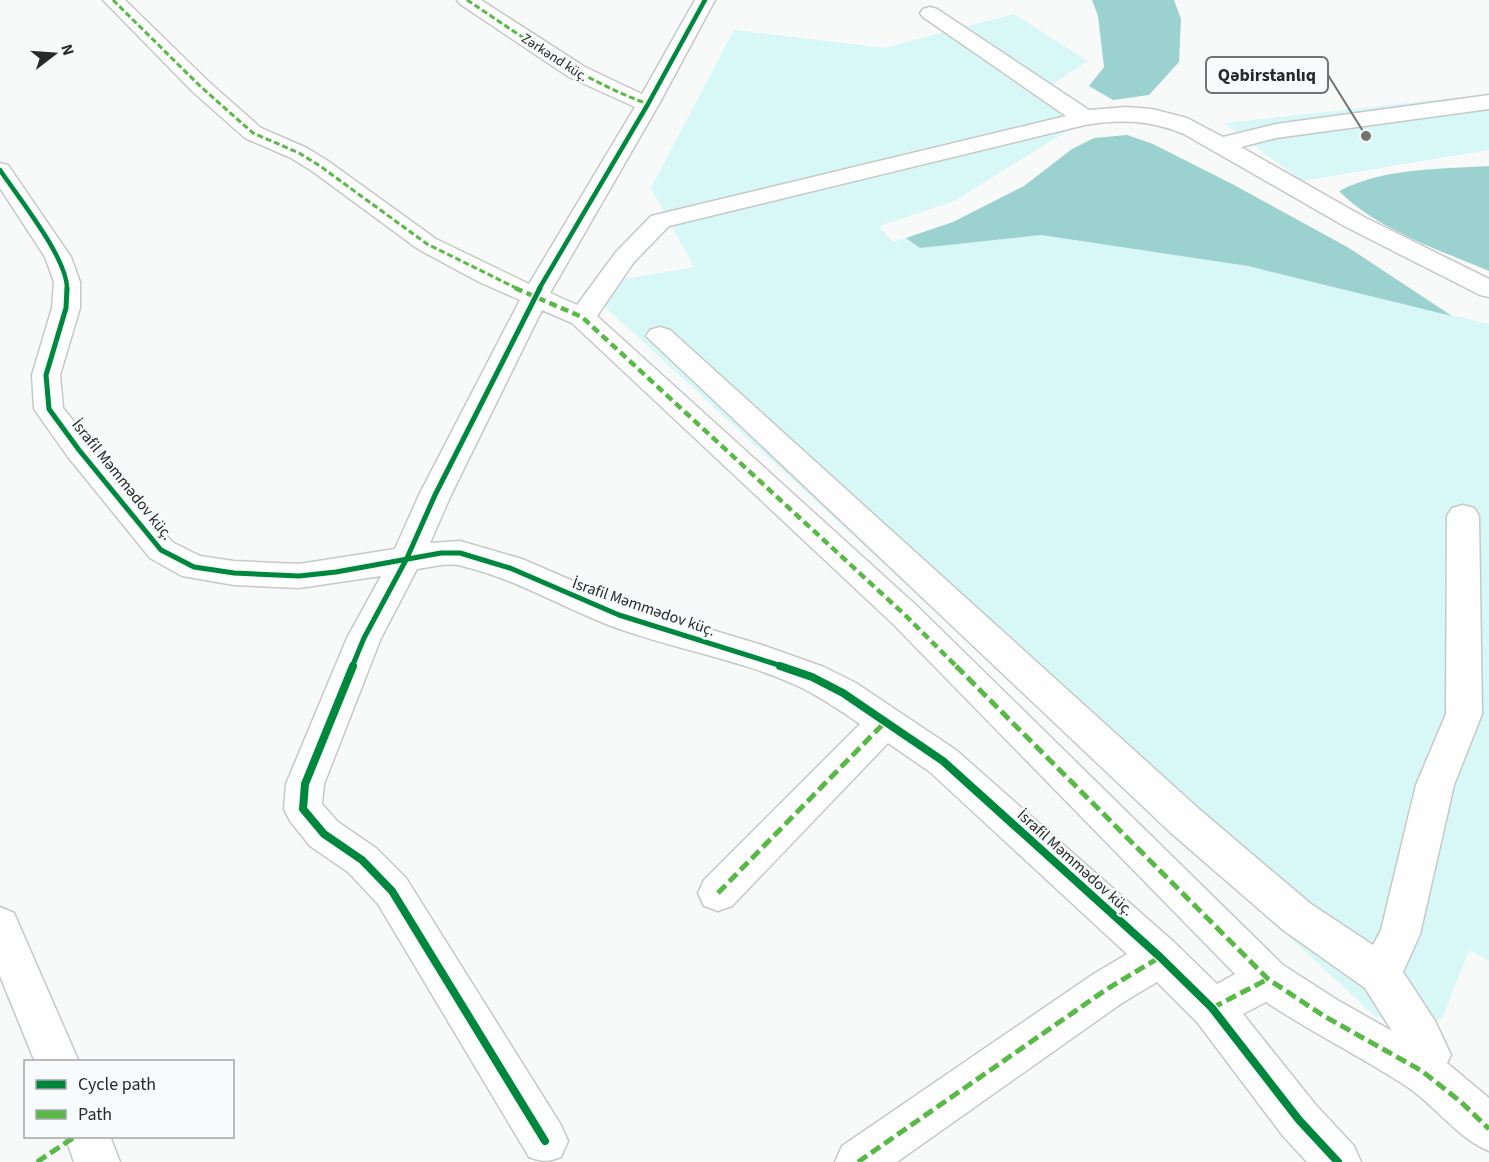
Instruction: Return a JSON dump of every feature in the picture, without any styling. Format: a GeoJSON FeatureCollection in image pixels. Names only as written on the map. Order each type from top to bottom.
{"type":"FeatureCollection","features":[{"type":"Feature","properties":{"kind":"street"},"geometry":{"type":"LineString","coordinates":[[113,0],[201,87],[253,134],[299,153],[320,166],[427,244],[488,276],[582,317],[905,615],[1268,979],[1324,1016],[1422,1071],[1461,1102],[1489,1129]]}},
{"type":"Feature","properties":{"kind":"street","name":"Zərkənd küç."},"geometry":{"type":"LineString","coordinates":[[467,0],[598,85],[648,104]]}},
{"type":"Feature","properties":{"kind":"street"},"geometry":{"type":"LineString","coordinates":[[545,1141],[392,891],[362,860],[324,834],[303,809],[304,784],[364,638],[407,558],[435,495],[536,295],[648,104],[705,0]]}},
{"type":"Feature","properties":{"kind":"street"},"geometry":{"type":"LineString","coordinates":[[930,13],[1085,118]]}},
{"type":"Feature","properties":{"kind":"street"},"geometry":{"type":"LineString","coordinates":[[1220,145],[1276,131],[1489,102]]}},
{"type":"Feature","properties":{"kind":"street"},"geometry":{"type":"LineString","coordinates":[[582,317],[625,257],[660,221],[1085,118],[1129,113],[1170,119],[1192,129],[1355,222],[1489,289]]}},
{"type":"Feature","properties":{"kind":"street","name":"İsrafil Məmmədov küç."},"geometry":{"type":"LineString","coordinates":[[0,170],[58,257],[67,282],[66,308],[46,375],[49,409],[79,450],[161,550],[194,567],[234,573],[299,576],[336,572],[441,553],[476,556],[510,568],[619,615],[812,677],[843,693],[943,761],[1160,957],[1212,1008],[1299,1120],[1338,1162]]}},
{"type":"Feature","properties":{"kind":"street"},"geometry":{"type":"LineString","coordinates":[[660,336],[1185,821],[1297,917],[1380,974],[1420,1036],[1429,1055],[1422,1071]]}},
{"type":"Feature","properties":{"kind":"street"},"geometry":{"type":"LineString","coordinates":[[1380,974],[1400,934],[1435,785],[1464,714],[1463,516]]}},
{"type":"Feature","properties":{"kind":"street"},"geometry":{"type":"LineString","coordinates":[[718,893],[886,721]]}},
{"type":"Feature","properties":{"kind":"street"},"geometry":{"type":"LineString","coordinates":[[0,926],[56,1060]]}},
{"type":"Feature","properties":{"kind":"street"},"geometry":{"type":"LineString","coordinates":[[858,1162],[1107,989],[1160,957]]}},
{"type":"Feature","properties":{"kind":"street"},"geometry":{"type":"LineString","coordinates":[[1212,1008],[1268,979]]}},
{"type":"Feature","properties":{"kind":"street"},"geometry":{"type":"LineString","coordinates":[[87,1138],[97,1162]]}},
{"type":"Feature","properties":{"kind":"shaded area"},"geometry":{"type":"Polygon","coordinates":[[[1092,0],[1174,0],[1181,19],[1179,62],[1149,95],[1113,100],[1089,86],[1104,67],[1098,16],[1092,0]]]}},
{"type":"Feature","properties":{"kind":"shaded area"},"geometry":{"type":"Polygon","coordinates":[[[1014,14],[1088,61],[1038,94],[1079,124],[954,201],[879,226],[893,242],[906,238],[921,248],[1041,235],[1248,266],[1489,324],[1489,961],[1469,950],[1442,1019],[1376,1017],[603,305],[625,279],[694,267],[651,188],[734,30],[884,48],[1014,14]]]}},
{"type":"Feature","properties":{"kind":"shaded area"},"geometry":{"type":"Polygon","coordinates":[[[1489,94],[1489,150],[1302,181],[1224,123],[1489,94]]]}},
{"type":"Feature","properties":{"kind":"shaded area"},"geometry":{"type":"Polygon","coordinates":[[[1127,135],[1153,144],[1234,185],[1349,248],[1452,316],[1248,266],[1041,235],[920,248],[906,238],[953,222],[1024,186],[1072,149],[1094,138],[1127,135]]]}},
{"type":"Feature","properties":{"kind":"shaded area"},"geometry":{"type":"Polygon","coordinates":[[[1489,166],[1489,271],[1391,228],[1355,205],[1339,191],[1356,183],[1393,174],[1489,166]]]}},
{"type":"Feature","properties":{"kind":"marked path"},"geometry":{"type":"LineString","coordinates":[[113,0],[201,87],[253,133],[299,153],[320,166],[427,244],[488,276],[582,317],[905,615],[1268,979],[1324,1016],[1422,1071],[1461,1102],[1489,1129]]}},
{"type":"Feature","properties":{"kind":"marked path"},"geometry":{"type":"LineString","coordinates":[[467,0],[577,72],[600,85],[648,104]]}},
{"type":"Feature","properties":{"kind":"marked path"},"geometry":{"type":"LineString","coordinates":[[718,893],[886,721]]}},
{"type":"Feature","properties":{"kind":"marked path"},"geometry":{"type":"LineString","coordinates":[[858,1162],[1107,989],[1160,957]]}},
{"type":"Feature","properties":{"kind":"marked path"},"geometry":{"type":"LineString","coordinates":[[1212,1008],[1268,979]]}},
{"type":"Feature","properties":{"kind":"marked path"},"geometry":{"type":"LineString","coordinates":[[37,1162],[73,1138]]}},
{"type":"Feature","properties":{"kind":"cycle path"},"geometry":{"type":"LineString","coordinates":[[545,1141],[392,891],[362,860],[324,834],[303,809],[305,784],[364,638],[407,558],[435,495],[536,295],[648,104],[705,0]]}},
{"type":"Feature","properties":{"kind":"cycle path"},"geometry":{"type":"LineString","coordinates":[[0,170],[58,257],[67,282],[66,308],[46,375],[49,409],[79,450],[161,550],[194,567],[234,573],[299,576],[336,572],[441,553],[460,553],[510,568],[619,615],[750,655],[812,677],[843,693],[943,761],[1160,957],[1212,1008],[1299,1120],[1338,1162]]}},
{"type":"Feature","properties":{"kind":"place","name":"Qəbirstanlıq"},"geometry":{"type":"Point","coordinates":[1366,136]}}]}
